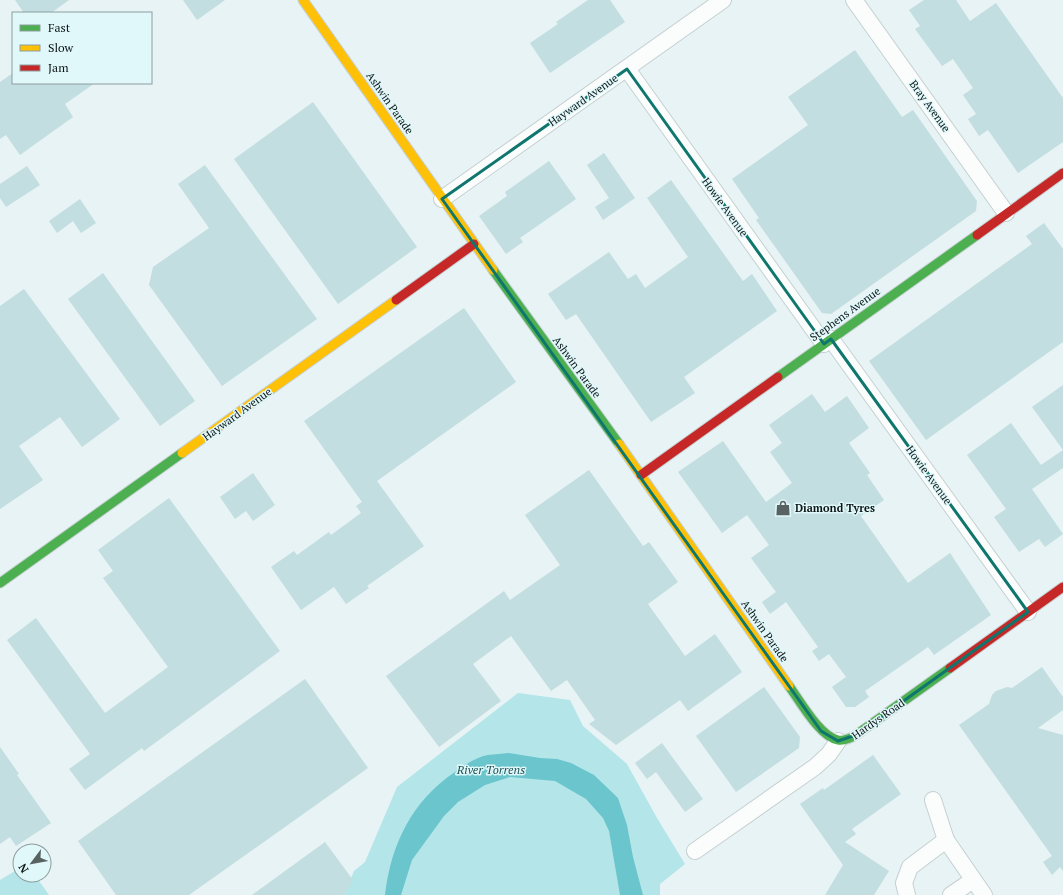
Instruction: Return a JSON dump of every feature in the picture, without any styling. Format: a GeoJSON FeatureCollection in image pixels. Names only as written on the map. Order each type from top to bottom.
{"type":"FeatureCollection","features":[{"type":"Feature","properties":{"kind":"street","name":"Ashwin Parade"},"geometry":{"type":"LineString","coordinates":[[303,0],[442,199],[641,475],[821,731],[838,741]]}},
{"type":"Feature","properties":{"kind":"street","name":"Hayward Avenue"},"geometry":{"type":"LineString","coordinates":[[442,199],[723,0]]}},
{"type":"Feature","properties":{"kind":"street","name":"Bray Avenue"},"geometry":{"type":"LineString","coordinates":[[854,0],[1006,213]]}},
{"type":"Feature","properties":{"kind":"street","name":"Howie Avenue"},"geometry":{"type":"LineString","coordinates":[[627,69],[1028,612]]}},
{"type":"Feature","properties":{"kind":"street","name":"Stephens Avenue"},"geometry":{"type":"LineString","coordinates":[[641,475],[1063,173]]}},
{"type":"Feature","properties":{"kind":"street","name":"Hayward Avenue"},"geometry":{"type":"LineString","coordinates":[[0,583],[474,244]]}},
{"type":"Feature","properties":{"kind":"street","name":"Hardys Road"},"geometry":{"type":"LineString","coordinates":[[695,851],[815,766],[829,754],[838,741],[847,740],[856,735],[1063,587]]}},
{"type":"Feature","properties":{"kind":"street"},"geometry":{"type":"LineString","coordinates":[[933,800],[946,840],[984,895]]}},
{"type":"Feature","properties":{"kind":"street"},"geometry":{"type":"LineString","coordinates":[[907,895],[904,883],[910,867],[946,840]]}},
{"type":"Feature","properties":{"kind":"street"},"geometry":{"type":"LineString","coordinates":[[951,895],[973,880]]}},
{"type":"Feature","properties":{"kind":"highlighted area"},"geometry":{"type":"Polygon","coordinates":[[[627,69],[824,344],[831,339],[1028,612],[856,735],[838,741],[821,731],[442,199],[627,69]]]}},
{"type":"Feature","properties":{"kind":"shaded area"},"geometry":{"type":"Polygon","coordinates":[[[518,693],[570,700],[583,726],[627,764],[685,864],[660,884],[660,895],[344,895],[354,871],[365,862],[397,787],[518,693]]]}},
{"type":"Feature","properties":{"kind":"shaded area"},"geometry":{"type":"Polygon","coordinates":[[[12,873],[12,883],[41,883],[49,895],[0,895],[0,880],[12,873]]]}},
{"type":"Feature","properties":{"kind":"water","name":"River Torrens"},"geometry":{"type":"Polygon","coordinates":[[[509,753],[557,759],[571,763],[594,775],[618,798],[627,825],[633,857],[643,895],[620,895],[609,831],[603,818],[586,799],[555,781],[510,777],[485,785],[458,802],[444,816],[412,860],[401,895],[385,895],[392,858],[398,841],[406,825],[427,796],[459,769],[475,759],[488,755],[509,753]]]}},
{"type":"Feature","properties":{"kind":"building"},"geometry":{"type":"Polygon","coordinates":[[[15,0],[69,0],[52,12],[23,12],[15,0]]]}},
{"type":"Feature","properties":{"kind":"building"},"geometry":{"type":"Polygon","coordinates":[[[183,0],[225,0],[197,20],[183,0]]]}},
{"type":"Feature","properties":{"kind":"building"},"geometry":{"type":"Polygon","coordinates":[[[588,0],[610,0],[625,22],[550,73],[530,43],[558,24],[556,22],[588,0]]]}},
{"type":"Feature","properties":{"kind":"building"},"geometry":{"type":"Polygon","coordinates":[[[924,0],[956,0],[970,21],[996,3],[1063,98],[1063,142],[1018,173],[988,130],[979,136],[968,119],[976,114],[963,95],[973,88],[953,59],[942,66],[915,29],[920,26],[909,10],[924,0]]]}},
{"type":"Feature","properties":{"kind":"building"},"geometry":{"type":"Polygon","coordinates":[[[855,50],[902,117],[913,110],[977,201],[976,211],[831,314],[822,313],[756,220],[759,218],[732,179],[808,125],[788,97],[855,50]]]}},
{"type":"Feature","properties":{"kind":"building"},"geometry":{"type":"Polygon","coordinates":[[[12,74],[12,84],[94,84],[65,104],[73,117],[20,155],[6,135],[0,139],[0,82],[12,74]]]}},
{"type":"Feature","properties":{"kind":"building"},"geometry":{"type":"Polygon","coordinates":[[[313,102],[417,247],[338,304],[234,159],[313,102]]]}},
{"type":"Feature","properties":{"kind":"building"},"geometry":{"type":"Polygon","coordinates":[[[604,153],[635,198],[603,220],[595,207],[609,198],[587,165],[604,153]]]}},
{"type":"Feature","properties":{"kind":"building"},"geometry":{"type":"Polygon","coordinates":[[[549,161],[576,199],[520,238],[523,242],[506,254],[479,216],[507,196],[505,192],[549,161]]]}},
{"type":"Feature","properties":{"kind":"building"},"geometry":{"type":"Polygon","coordinates":[[[205,165],[317,319],[222,386],[149,285],[153,267],[209,228],[178,184],[205,165]]]}},
{"type":"Feature","properties":{"kind":"building"},"geometry":{"type":"Polygon","coordinates":[[[27,166],[40,185],[6,207],[0,198],[0,184],[27,166]]]}},
{"type":"Feature","properties":{"kind":"building"},"geometry":{"type":"Polygon","coordinates":[[[671,180],[743,281],[752,274],[777,311],[684,377],[695,393],[651,422],[576,314],[566,320],[548,294],[609,252],[628,279],[636,274],[645,288],[688,257],[647,198],[671,180]]]}},
{"type":"Feature","properties":{"kind":"building"},"geometry":{"type":"Polygon","coordinates":[[[80,199],[96,223],[81,233],[73,221],[57,233],[49,221],[80,199]]]}},
{"type":"Feature","properties":{"kind":"building"},"geometry":{"type":"Polygon","coordinates":[[[1044,223],[1063,249],[1063,342],[926,440],[869,361],[1032,244],[1026,236],[1044,223]]]}},
{"type":"Feature","properties":{"kind":"building"},"geometry":{"type":"Polygon","coordinates":[[[103,273],[195,401],[160,426],[68,299],[103,273]]]}},
{"type":"Feature","properties":{"kind":"building"},"geometry":{"type":"Polygon","coordinates":[[[24,289],[120,419],[82,447],[60,417],[19,446],[43,480],[0,509],[0,306],[24,289]]]}},
{"type":"Feature","properties":{"kind":"building"},"geometry":{"type":"Polygon","coordinates":[[[464,308],[516,382],[377,481],[424,546],[367,586],[369,588],[346,604],[334,587],[301,610],[271,567],[294,551],[297,555],[329,532],[331,535],[361,513],[356,506],[362,502],[304,421],[464,308]]]}},
{"type":"Feature","properties":{"kind":"building"},"geometry":{"type":"Polygon","coordinates":[[[1063,385],[1063,450],[1032,407],[1063,385]]]}},
{"type":"Feature","properties":{"kind":"building"},"geometry":{"type":"Polygon","coordinates":[[[812,394],[825,412],[847,396],[869,428],[849,443],[870,473],[867,475],[884,500],[861,516],[908,583],[950,553],[991,615],[934,655],[928,647],[865,691],[869,697],[855,707],[846,707],[832,687],[846,677],[829,654],[819,661],[812,651],[818,647],[786,602],[770,614],[762,602],[776,592],[751,558],[769,545],[747,515],[722,533],[678,472],[723,441],[766,502],[792,483],[770,452],[782,443],[769,425],[812,394]]]}},
{"type":"Feature","properties":{"kind":"building"},"geometry":{"type":"Polygon","coordinates":[[[1011,423],[1041,465],[1063,450],[1063,468],[1032,489],[1063,534],[1045,547],[1039,539],[1019,552],[994,517],[1006,509],[967,455],[1011,423]]]}},
{"type":"Feature","properties":{"kind":"building"},"geometry":{"type":"Polygon","coordinates":[[[589,470],[643,546],[649,542],[678,582],[648,604],[685,656],[715,634],[742,672],[688,711],[680,700],[616,745],[589,724],[595,720],[567,680],[551,691],[511,636],[473,664],[501,701],[439,747],[386,676],[504,591],[510,600],[560,565],[525,515],[589,470]]]}},
{"type":"Feature","properties":{"kind":"building"},"geometry":{"type":"Polygon","coordinates":[[[253,473],[275,505],[253,521],[246,511],[235,519],[220,497],[253,473]]]}},
{"type":"Feature","properties":{"kind":"building"},"geometry":{"type":"Polygon","coordinates":[[[169,498],[280,651],[144,751],[142,748],[85,790],[69,769],[90,754],[7,640],[36,618],[105,713],[168,667],[103,578],[113,571],[98,550],[169,498]]]}},
{"type":"Feature","properties":{"kind":"building"},"geometry":{"type":"Polygon","coordinates":[[[1042,667],[1063,697],[1063,710],[1038,728],[1063,735],[1063,871],[1060,867],[1052,875],[1043,862],[1052,856],[959,725],[989,704],[992,695],[996,691],[1007,687],[1012,688],[1042,667]]]}},
{"type":"Feature","properties":{"kind":"building"},"geometry":{"type":"Polygon","coordinates":[[[305,679],[368,768],[189,895],[116,895],[78,841],[305,679]]]}},
{"type":"Feature","properties":{"kind":"building"},"geometry":{"type":"Polygon","coordinates":[[[764,687],[800,737],[799,748],[736,792],[696,736],[764,687]]]}},
{"type":"Feature","properties":{"kind":"building"},"geometry":{"type":"Polygon","coordinates":[[[662,743],[703,799],[685,812],[656,772],[647,779],[635,763],[662,743]]]}},
{"type":"Feature","properties":{"kind":"building"},"geometry":{"type":"Polygon","coordinates":[[[0,747],[19,774],[17,775],[51,823],[21,843],[14,843],[10,837],[0,844],[0,747]]]}},
{"type":"Feature","properties":{"kind":"building"},"geometry":{"type":"Polygon","coordinates":[[[873,755],[901,794],[852,829],[856,834],[845,842],[889,871],[874,895],[825,895],[843,865],[800,804],[823,788],[824,790],[873,755]]]}},
{"type":"Feature","properties":{"kind":"building"},"geometry":{"type":"Polygon","coordinates":[[[325,842],[353,880],[344,895],[252,895],[325,842]]]}},
{"type":"Feature","properties":{"kind":"traffic: fast"},"geometry":{"type":"LineString","coordinates":[[778,377],[977,235]]}},
{"type":"Feature","properties":{"kind":"traffic: fast"},"geometry":{"type":"LineString","coordinates":[[493,270],[619,444]]}},
{"type":"Feature","properties":{"kind":"traffic: fast"},"geometry":{"type":"LineString","coordinates":[[0,583],[182,453]]}},
{"type":"Feature","properties":{"kind":"traffic: fast"},"geometry":{"type":"LineString","coordinates":[[789,686],[817,726],[831,737],[838,740],[843,740],[856,735],[950,668]]}},
{"type":"Feature","properties":{"kind":"traffic: slow"},"geometry":{"type":"LineString","coordinates":[[303,0],[493,270]]}},
{"type":"Feature","properties":{"kind":"traffic: slow"},"geometry":{"type":"LineString","coordinates":[[182,453],[396,300]]}},
{"type":"Feature","properties":{"kind":"traffic: slow"},"geometry":{"type":"LineString","coordinates":[[619,444],[789,686]]}},
{"type":"Feature","properties":{"kind":"traffic: jam"},"geometry":{"type":"LineString","coordinates":[[977,235],[1063,173]]}},
{"type":"Feature","properties":{"kind":"traffic: jam"},"geometry":{"type":"LineString","coordinates":[[396,300],[474,244]]}},
{"type":"Feature","properties":{"kind":"traffic: jam"},"geometry":{"type":"LineString","coordinates":[[641,475],[778,377]]}},
{"type":"Feature","properties":{"kind":"traffic: jam"},"geometry":{"type":"LineString","coordinates":[[950,668],[1063,587]]}},
{"type":"Feature","properties":{"kind":"place","name":"Diamond Tyres"},"geometry":{"type":"Point","coordinates":[783,508]}}]}
